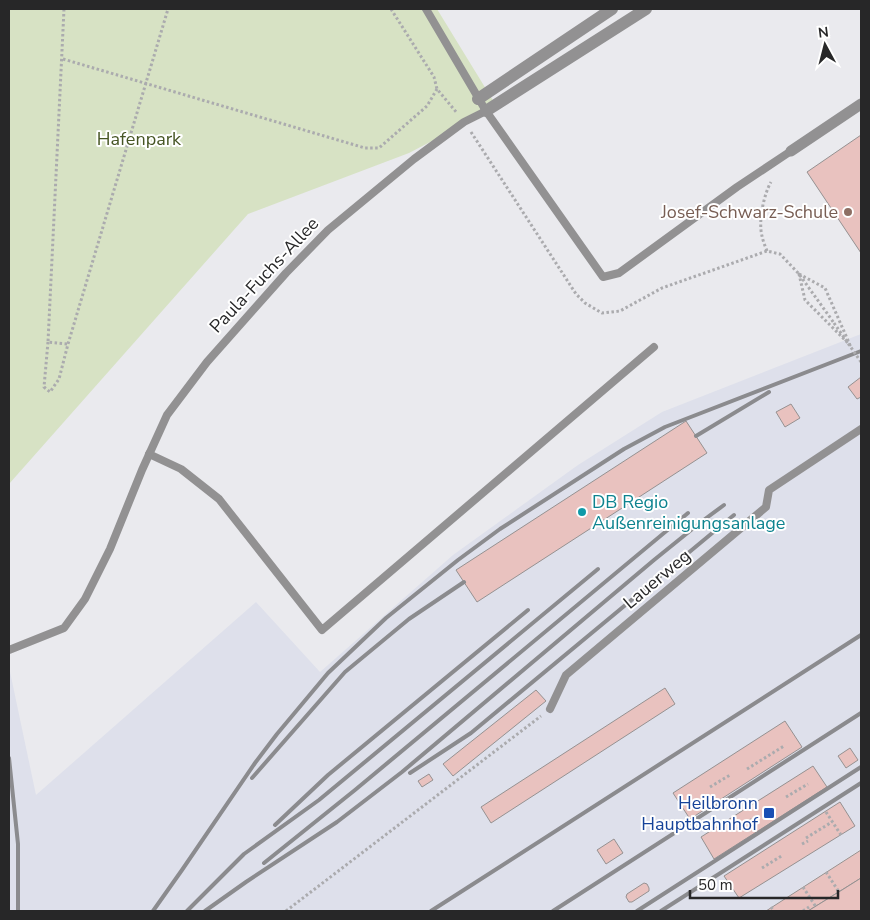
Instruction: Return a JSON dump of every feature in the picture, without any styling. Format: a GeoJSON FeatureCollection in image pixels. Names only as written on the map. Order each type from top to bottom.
{"type":"FeatureCollection","features":[{"type":"Feature","properties":{"kind":"street"},"geometry":{"type":"LineString","coordinates":[[478,98],[612,9]]}},
{"type":"Feature","properties":{"kind":"street","name":"Paula-Fuchs-Allee"},"geometry":{"type":"LineString","coordinates":[[486,111],[646,9]]}},
{"type":"Feature","properties":{"kind":"street"},"geometry":{"type":"LineString","coordinates":[[791,151],[861,104]]}},
{"type":"Feature","properties":{"kind":"lane"},"geometry":{"type":"LineString","coordinates":[[426,9],[486,111],[603,276],[619,273],[737,187],[791,151]]}},
{"type":"Feature","properties":{"kind":"lane","name":"Paula-Fuchs-Allee"},"geometry":{"type":"LineString","coordinates":[[9,650],[64,628],[85,599],[110,549],[167,415],[207,362],[286,273],[328,230],[414,159],[464,122],[486,111]]}},
{"type":"Feature","properties":{"kind":"lane"},"geometry":{"type":"LineString","coordinates":[[149,454],[181,469],[219,499],[322,630],[654,347]]}},
{"type":"Feature","properties":{"kind":"lane","name":"Lauerweg"},"geometry":{"type":"LineString","coordinates":[[550,709],[566,675],[766,508],[769,490],[861,428]]}},
{"type":"Feature","properties":{"kind":"path"},"geometry":{"type":"LineString","coordinates":[[64,9],[63,59],[44,387],[50,392],[59,379],[168,9]]}},
{"type":"Feature","properties":{"kind":"path"},"geometry":{"type":"LineString","coordinates":[[63,59],[365,148],[379,148],[427,106],[436,89]]}},
{"type":"Feature","properties":{"kind":"path"},"geometry":{"type":"LineString","coordinates":[[767,251],[760,222],[767,189],[774,175]]}},
{"type":"Feature","properties":{"kind":"path"},"geometry":{"type":"LineString","coordinates":[[752,256],[767,251],[780,254],[799,274],[861,362]]}},
{"type":"Feature","properties":{"kind":"path"},"geometry":{"type":"LineString","coordinates":[[799,274],[825,288],[850,345]]}},
{"type":"Feature","properties":{"kind":"path"},"geometry":{"type":"LineString","coordinates":[[799,274],[805,300],[850,345]]}},
{"type":"Feature","properties":{"kind":"path"},"geometry":{"type":"LineString","coordinates":[[48,342],[68,344]]}},
{"type":"Feature","properties":{"kind":"path"},"geometry":{"type":"LineString","coordinates":[[286,911],[550,709]]}},
{"type":"Feature","properties":{"kind":"path"},"geometry":{"type":"LineString","coordinates":[[747,769],[784,746]]}},
{"type":"Feature","properties":{"kind":"path"},"geometry":{"type":"LineString","coordinates":[[710,787],[730,775]]}},
{"type":"Feature","properties":{"kind":"path"},"geometry":{"type":"LineString","coordinates":[[786,798],[808,784]]}},
{"type":"Feature","properties":{"kind":"path"},"geometry":{"type":"LineString","coordinates":[[826,812],[841,835]]}},
{"type":"Feature","properties":{"kind":"path"},"geometry":{"type":"LineString","coordinates":[[737,829],[757,816]]}},
{"type":"Feature","properties":{"kind":"path"},"geometry":{"type":"LineString","coordinates":[[802,844],[832,822]]}},
{"type":"Feature","properties":{"kind":"path"},"geometry":{"type":"LineString","coordinates":[[762,868],[783,855]]}},
{"type":"Feature","properties":{"kind":"path"},"geometry":{"type":"LineString","coordinates":[[826,872],[839,892]]}},
{"type":"Feature","properties":{"kind":"path"},"geometry":{"type":"LineString","coordinates":[[803,887],[816,907]]}},
{"type":"Feature","properties":{"kind":"path"},"geometry":{"type":"LineString","coordinates":[[802,911],[808,908]]}},
{"type":"Feature","properties":{"kind":"shaded area"},"geometry":{"type":"Polygon","coordinates":[[[861,334],[861,849],[765,911],[9,911],[9,667],[36,795],[256,602],[320,672],[453,555],[578,465],[662,412],[861,334]]]}},
{"type":"Feature","properties":{"kind":"green space","name":"Hafenpark"},"geometry":{"type":"Polygon","coordinates":[[[9,9],[437,9],[497,107],[409,153],[248,214],[9,484],[9,9]]]}},
{"type":"Feature","properties":{"kind":"building","name":"Josef-Schwarz-Schule"},"geometry":{"type":"Polygon","coordinates":[[[861,135],[861,253],[807,172],[861,135]]]}},
{"type":"Feature","properties":{"kind":"building"},"geometry":{"type":"Polygon","coordinates":[[[861,377],[861,397],[857,399],[848,387],[861,377]]]}},
{"type":"Feature","properties":{"kind":"building"},"geometry":{"type":"Polygon","coordinates":[[[791,404],[800,418],[785,427],[776,412],[791,404]]]}},
{"type":"Feature","properties":{"kind":"building","name":"DB Regio Außenreinigungsanlage"},"geometry":{"type":"Polygon","coordinates":[[[686,421],[707,453],[477,602],[456,570],[686,421]]]}},
{"type":"Feature","properties":{"kind":"building"},"geometry":{"type":"Polygon","coordinates":[[[665,688],[675,704],[491,823],[481,807],[665,688]]]}},
{"type":"Feature","properties":{"kind":"building"},"geometry":{"type":"Polygon","coordinates":[[[536,690],[546,701],[453,776],[443,764],[536,690]]]}},
{"type":"Feature","properties":{"kind":"building"},"geometry":{"type":"Polygon","coordinates":[[[785,721],[802,747],[690,819],[673,793],[785,721]]]}},
{"type":"Feature","properties":{"kind":"building"},"geometry":{"type":"Polygon","coordinates":[[[850,748],[858,760],[846,768],[838,756],[850,748]]]}},
{"type":"Feature","properties":{"kind":"building"},"geometry":{"type":"Polygon","coordinates":[[[813,766],[827,787],[714,859],[701,837],[813,766]]]}},
{"type":"Feature","properties":{"kind":"building"},"geometry":{"type":"Polygon","coordinates":[[[429,774],[433,780],[422,787],[418,781],[429,774]]]}},
{"type":"Feature","properties":{"kind":"building"},"geometry":{"type":"Polygon","coordinates":[[[840,802],[855,826],[739,898],[724,876],[840,802]]]}},
{"type":"Feature","properties":{"kind":"building"},"geometry":{"type":"Polygon","coordinates":[[[614,839],[623,853],[606,864],[597,850],[614,839]]]}},
{"type":"Feature","properties":{"kind":"building"},"geometry":{"type":"Polygon","coordinates":[[[861,850],[861,878],[808,911],[766,911],[861,850]]]}},
{"type":"Feature","properties":{"kind":"building"},"geometry":{"type":"Polygon","coordinates":[[[861,878],[861,911],[808,911],[842,890],[861,878]]]}},
{"type":"Feature","properties":{"kind":"building"},"geometry":{"type":"Polygon","coordinates":[[[644,883],[647,884],[649,891],[629,902],[626,897],[627,894],[644,883]]]}},
{"type":"Feature","properties":{"kind":"railway"},"geometry":{"type":"LineString","coordinates":[[153,911],[255,763],[328,673],[386,618],[458,560],[500,529],[624,449],[665,427],[861,351]]}},
{"type":"Feature","properties":{"kind":"railway"},"geometry":{"type":"LineString","coordinates":[[696,436],[769,392]]}},
{"type":"Feature","properties":{"kind":"railway"},"geometry":{"type":"LineString","coordinates":[[205,911],[337,822],[402,772],[654,560],[724,505]]}},
{"type":"Feature","properties":{"kind":"railway"},"geometry":{"type":"LineString","coordinates":[[264,863],[355,790],[688,513]]}},
{"type":"Feature","properties":{"kind":"railway"},"geometry":{"type":"LineString","coordinates":[[410,773],[471,733],[734,515]]}},
{"type":"Feature","properties":{"kind":"railway"},"geometry":{"type":"LineString","coordinates":[[187,911],[244,854],[319,800],[598,569]]}},
{"type":"Feature","properties":{"kind":"railway"},"geometry":{"type":"LineString","coordinates":[[252,778],[345,672],[409,619],[464,582]]}},
{"type":"Feature","properties":{"kind":"railway"},"geometry":{"type":"LineString","coordinates":[[275,825],[328,775],[528,610]]}},
{"type":"Feature","properties":{"kind":"railway"},"geometry":{"type":"LineString","coordinates":[[431,911],[861,635]]}},
{"type":"Feature","properties":{"kind":"railway"},"geometry":{"type":"LineString","coordinates":[[553,911],[861,713]]}},
{"type":"Feature","properties":{"kind":"railway"},"geometry":{"type":"LineString","coordinates":[[9,758],[18,844],[18,911]]}},
{"type":"Feature","properties":{"kind":"railway"},"geometry":{"type":"LineString","coordinates":[[637,911],[861,767]]}},
{"type":"Feature","properties":{"kind":"railway"},"geometry":{"type":"LineString","coordinates":[[661,911],[861,783]]}},
{"type":"Feature","properties":{"kind":"place","name":"Josef-Schwarz-Schule"},"geometry":{"type":"Point","coordinates":[848,212]}},
{"type":"Feature","properties":{"kind":"place","name":"DB Regio Außenreinigungsanlage"},"geometry":{"type":"Point","coordinates":[582,512]}},
{"type":"Feature","properties":{"kind":"place","name":"Heilbronn Hauptbahnhof"},"geometry":{"type":"Point","coordinates":[769,813]}}]}
